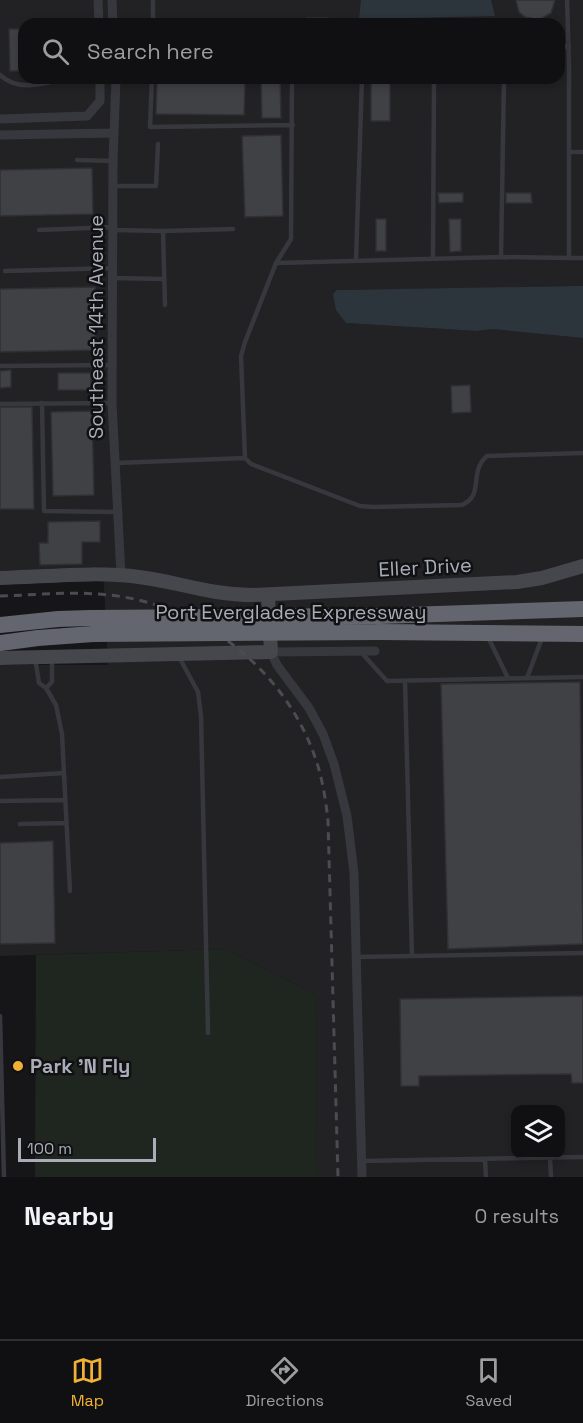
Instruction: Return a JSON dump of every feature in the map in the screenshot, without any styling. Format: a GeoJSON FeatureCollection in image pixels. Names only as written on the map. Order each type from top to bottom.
{"type":"FeatureCollection","features":[{"type":"Feature","properties":{"kind":"highway","name":"Port Everglades Expressway"},"geometry":{"type":"LineString","coordinates":[[0,643],[93,634],[379,624],[583,609]]}},
{"type":"Feature","properties":{"kind":"highway","name":"Port Everglades Expressway"},"geometry":{"type":"LineString","coordinates":[[0,626],[58,619],[90,618],[379,624],[487,634],[583,634]]}},
{"type":"Feature","properties":{"kind":"street"},"geometry":{"type":"LineString","coordinates":[[98,1],[99,18]]}},
{"type":"Feature","properties":{"kind":"street"},"geometry":{"type":"LineString","coordinates":[[112,2],[113,18]]}},
{"type":"Feature","properties":{"kind":"street"},"geometry":{"type":"LineString","coordinates":[[0,119],[87,116],[100,101],[100,84]]}},
{"type":"Feature","properties":{"kind":"street","name":"Southeast 14th Avenue"},"geometry":{"type":"LineString","coordinates":[[116,84],[113,160],[112,403],[121,575]]}},
{"type":"Feature","properties":{"kind":"street"},"geometry":{"type":"LineString","coordinates":[[0,135],[114,133]]}},
{"type":"Feature","properties":{"kind":"street","name":"Eller Drive"},"geometry":{"type":"LineString","coordinates":[[0,578],[121,575],[214,593],[268,595],[510,582],[542,578],[583,566]]}},
{"type":"Feature","properties":{"kind":"street"},"geometry":{"type":"LineString","coordinates":[[268,595],[271,652],[277,665],[299,693],[316,721],[329,749],[339,780],[353,852],[362,1177]]}},
{"type":"Feature","properties":{"kind":"street"},"geometry":{"type":"LineString","coordinates":[[0,658],[375,651]]}},
{"type":"Feature","properties":{"kind":"lane"},"geometry":{"type":"LineString","coordinates":[[153,0],[153,18]]}},
{"type":"Feature","properties":{"kind":"lane"},"geometry":{"type":"LineString","coordinates":[[567,0],[569,258]]}},
{"type":"Feature","properties":{"kind":"lane"},"geometry":{"type":"LineString","coordinates":[[98,1],[112,2]]}},
{"type":"Feature","properties":{"kind":"lane"},"geometry":{"type":"LineString","coordinates":[[0,75],[10,83],[22,86],[42,84]]}},
{"type":"Feature","properties":{"kind":"lane"},"geometry":{"type":"LineString","coordinates":[[152,84],[150,127],[293,125]]}},
{"type":"Feature","properties":{"kind":"lane"},"geometry":{"type":"LineString","coordinates":[[292,84],[291,239],[276,263],[241,356],[245,458],[251,464],[360,506],[395,506],[462,505],[469,502],[476,488],[476,470],[487,456],[583,453]]}},
{"type":"Feature","properties":{"kind":"lane"},"geometry":{"type":"LineString","coordinates":[[356,261],[362,84]]}},
{"type":"Feature","properties":{"kind":"lane"},"geometry":{"type":"LineString","coordinates":[[433,258],[434,84]]}},
{"type":"Feature","properties":{"kind":"lane"},"geometry":{"type":"LineString","coordinates":[[501,257],[504,84]]}},
{"type":"Feature","properties":{"kind":"lane"},"geometry":{"type":"LineString","coordinates":[[113,186],[156,186],[158,144]]}},
{"type":"Feature","properties":{"kind":"lane"},"geometry":{"type":"LineString","coordinates":[[569,152],[583,152]]}},
{"type":"Feature","properties":{"kind":"lane"},"geometry":{"type":"LineString","coordinates":[[77,160],[113,160]]}},
{"type":"Feature","properties":{"kind":"lane"},"geometry":{"type":"LineString","coordinates":[[39,230],[232,229]]}},
{"type":"Feature","properties":{"kind":"lane"},"geometry":{"type":"LineString","coordinates":[[163,231],[165,305]]}},
{"type":"Feature","properties":{"kind":"lane"},"geometry":{"type":"LineString","coordinates":[[276,263],[433,258],[583,258]]}},
{"type":"Feature","properties":{"kind":"lane"},"geometry":{"type":"LineString","coordinates":[[5,271],[114,268]]}},
{"type":"Feature","properties":{"kind":"lane"},"geometry":{"type":"LineString","coordinates":[[114,278],[164,279]]}},
{"type":"Feature","properties":{"kind":"lane"},"geometry":{"type":"LineString","coordinates":[[0,366],[112,365]]}},
{"type":"Feature","properties":{"kind":"lane"},"geometry":{"type":"LineString","coordinates":[[42,403],[44,511],[118,512]]}},
{"type":"Feature","properties":{"kind":"lane"},"geometry":{"type":"LineString","coordinates":[[0,404],[112,403]]}},
{"type":"Feature","properties":{"kind":"lane"},"geometry":{"type":"LineString","coordinates":[[116,463],[245,458]]}},
{"type":"Feature","properties":{"kind":"lane"},"geometry":{"type":"LineString","coordinates":[[487,634],[508,678]]}},
{"type":"Feature","properties":{"kind":"lane"},"geometry":{"type":"LineString","coordinates":[[527,678],[544,634]]}},
{"type":"Feature","properties":{"kind":"lane"},"geometry":{"type":"LineString","coordinates":[[360,651],[387,681],[583,677]]}},
{"type":"Feature","properties":{"kind":"lane"},"geometry":{"type":"LineString","coordinates":[[176,653],[198,692],[201,716],[208,1033]]}},
{"type":"Feature","properties":{"kind":"lane"},"geometry":{"type":"LineString","coordinates":[[35,656],[39,683],[46,688],[56,705],[62,734],[70,891]]}},
{"type":"Feature","properties":{"kind":"lane"},"geometry":{"type":"LineString","coordinates":[[46,688],[52,682],[52,656]]}},
{"type":"Feature","properties":{"kind":"lane"},"geometry":{"type":"LineString","coordinates":[[405,681],[412,956]]}},
{"type":"Feature","properties":{"kind":"lane"},"geometry":{"type":"LineString","coordinates":[[0,777],[64,773]]}},
{"type":"Feature","properties":{"kind":"lane"},"geometry":{"type":"LineString","coordinates":[[0,801],[65,800]]}},
{"type":"Feature","properties":{"kind":"lane"},"geometry":{"type":"LineString","coordinates":[[20,825],[66,823]]}},
{"type":"Feature","properties":{"kind":"lane"},"geometry":{"type":"LineString","coordinates":[[356,957],[583,953]]}},
{"type":"Feature","properties":{"kind":"lane"},"geometry":{"type":"LineString","coordinates":[[0,1016],[4,1177]]}},
{"type":"Feature","properties":{"kind":"lane"},"geometry":{"type":"LineString","coordinates":[[565,1158],[583,1158]]}},
{"type":"Feature","properties":{"kind":"lane"},"geometry":{"type":"LineString","coordinates":[[485,1159],[486,1177]]}},
{"type":"Feature","properties":{"kind":"lane"},"geometry":{"type":"LineString","coordinates":[[362,1161],[511,1159]]}},
{"type":"Feature","properties":{"kind":"lane"},"geometry":{"type":"LineString","coordinates":[[550,1159],[551,1177]]}},
{"type":"Feature","properties":{"kind":"shaded area"},"geometry":{"type":"Polygon","coordinates":[[[0,0],[583,0],[583,286],[338,290],[333,294],[346,323],[477,331],[491,329],[583,338],[583,1177],[317,1177],[316,995],[225,949],[0,956],[0,665],[108,665],[103,567],[0,571],[0,0]]]}},
{"type":"Feature","properties":{"kind":"shaded area"},"geometry":{"type":"Polygon","coordinates":[[[361,0],[491,0],[495,16],[404,18],[359,18],[361,0]]]}},
{"type":"Feature","properties":{"kind":"shaded area"},"geometry":{"type":"Polygon","coordinates":[[[583,286],[583,338],[491,329],[477,331],[346,323],[336,310],[333,294],[337,290],[583,286]]]}},
{"type":"Feature","properties":{"kind":"shaded area"},"geometry":{"type":"Polygon","coordinates":[[[225,949],[316,995],[317,1177],[35,1177],[36,955],[225,949]]]}},
{"type":"Feature","properties":{"kind":"building"},"geometry":{"type":"Polygon","coordinates":[[[516,0],[555,0],[551,13],[542,18],[525,17],[519,12],[516,0]]]}},
{"type":"Feature","properties":{"kind":"building"},"geometry":{"type":"Polygon","coordinates":[[[9,29],[18,29],[18,71],[10,71],[9,29]]]}},
{"type":"Feature","properties":{"kind":"building"},"geometry":{"type":"Polygon","coordinates":[[[157,84],[245,84],[244,115],[156,114],[157,84]]]}},
{"type":"Feature","properties":{"kind":"building"},"geometry":{"type":"Polygon","coordinates":[[[261,84],[280,84],[281,118],[262,118],[261,84]]]}},
{"type":"Feature","properties":{"kind":"building"},"geometry":{"type":"Polygon","coordinates":[[[371,84],[390,84],[390,121],[371,121],[371,84]]]}},
{"type":"Feature","properties":{"kind":"building"},"geometry":{"type":"Polygon","coordinates":[[[281,135],[283,216],[245,217],[242,136],[281,135]]]}},
{"type":"Feature","properties":{"kind":"building"},"geometry":{"type":"Polygon","coordinates":[[[92,168],[93,214],[0,216],[0,170],[92,168]]]}},
{"type":"Feature","properties":{"kind":"building"},"geometry":{"type":"Polygon","coordinates":[[[438,193],[463,193],[463,202],[439,203],[438,193]]]}},
{"type":"Feature","properties":{"kind":"building"},"geometry":{"type":"Polygon","coordinates":[[[506,193],[531,193],[532,203],[506,203],[506,193]]]}},
{"type":"Feature","properties":{"kind":"building"},"geometry":{"type":"Polygon","coordinates":[[[376,219],[386,219],[386,251],[376,251],[376,219]]]}},
{"type":"Feature","properties":{"kind":"building"},"geometry":{"type":"Polygon","coordinates":[[[449,219],[461,219],[461,251],[450,252],[449,219]]]}},
{"type":"Feature","properties":{"kind":"building"},"geometry":{"type":"Polygon","coordinates":[[[95,287],[96,350],[0,352],[0,289],[95,287]]]}},
{"type":"Feature","properties":{"kind":"building"},"geometry":{"type":"Polygon","coordinates":[[[11,370],[11,387],[0,388],[0,371],[11,370]]]}},
{"type":"Feature","properties":{"kind":"building"},"geometry":{"type":"Polygon","coordinates":[[[58,373],[91,373],[91,390],[58,390],[58,373]]]}},
{"type":"Feature","properties":{"kind":"building"},"geometry":{"type":"Polygon","coordinates":[[[470,385],[471,412],[452,413],[451,386],[470,385]]]}},
{"type":"Feature","properties":{"kind":"building"},"geometry":{"type":"Polygon","coordinates":[[[0,407],[32,407],[34,509],[0,509],[0,407]]]}},
{"type":"Feature","properties":{"kind":"building"},"geometry":{"type":"Polygon","coordinates":[[[92,411],[94,495],[53,496],[51,412],[92,411]]]}},
{"type":"Feature","properties":{"kind":"building"},"geometry":{"type":"Polygon","coordinates":[[[100,521],[100,542],[82,542],[82,564],[40,565],[39,543],[48,543],[48,522],[100,521]]]}},
{"type":"Feature","properties":{"kind":"building"},"geometry":{"type":"Polygon","coordinates":[[[580,682],[583,944],[448,949],[441,684],[580,682]]]}},
{"type":"Feature","properties":{"kind":"building"},"geometry":{"type":"Polygon","coordinates":[[[53,841],[55,943],[0,944],[0,843],[53,841]]]}},
{"type":"Feature","properties":{"kind":"building"},"geometry":{"type":"Polygon","coordinates":[[[583,996],[583,1083],[572,1083],[571,1074],[419,1076],[419,1086],[401,1086],[400,999],[583,996]]]}},
{"type":"Feature","properties":{"kind":"railway"},"geometry":{"type":"LineString","coordinates":[[0,596],[69,593],[109,595],[144,601],[178,613],[209,629],[238,649],[263,672],[286,700],[304,730],[319,770],[328,821],[338,1177]]}},
{"type":"Feature","properties":{"kind":"place","name":"Park 'N Fly"},"geometry":{"type":"Point","coordinates":[18,1066]}}]}
